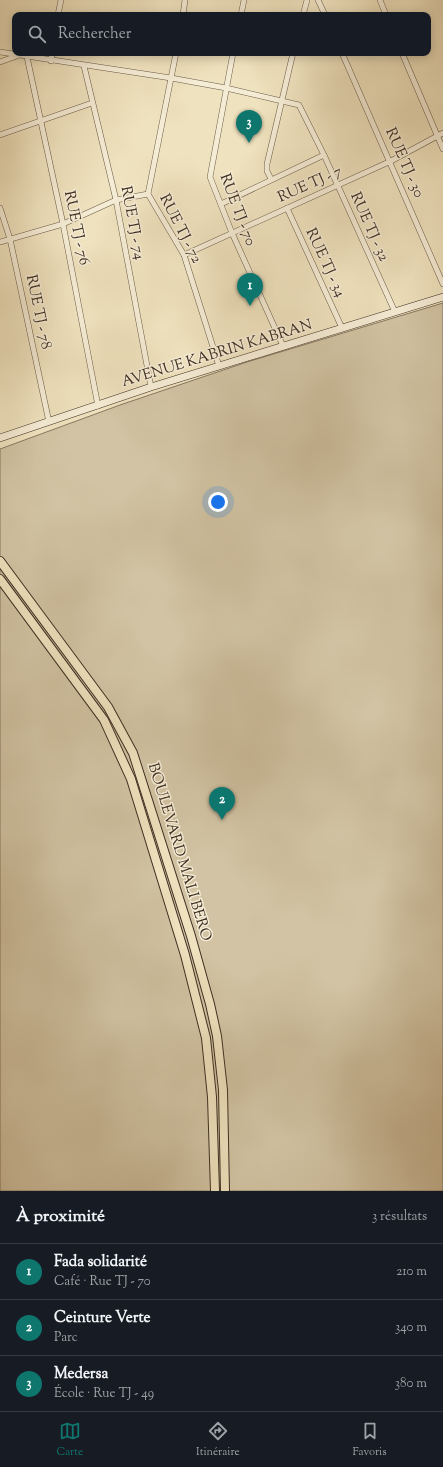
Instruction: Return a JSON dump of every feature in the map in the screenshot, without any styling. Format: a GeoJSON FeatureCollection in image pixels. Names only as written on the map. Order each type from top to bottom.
{"type":"FeatureCollection","features":[{"type":"Feature","properties":{"kind":"main road","name":"BOULEVARD MALI BERO"},"geometry":{"type":"LineString","coordinates":[[0,561],[108,707],[135,760],[191,936],[210,1004],[217,1036],[223,1090],[225,1191]]}},
{"type":"Feature","properties":{"kind":"main road","name":"BOULEVARD MALI BERO"},"geometry":{"type":"LineString","coordinates":[[0,579],[104,720],[131,779],[185,955],[206,1038],[212,1097],[215,1191]]}},
{"type":"Feature","properties":{"kind":"street"},"geometry":{"type":"LineString","coordinates":[[59,12],[61,0]]}},
{"type":"Feature","properties":{"kind":"street"},"geometry":{"type":"LineString","coordinates":[[183,12],[185,0]]}},
{"type":"Feature","properties":{"kind":"street"},"geometry":{"type":"LineString","coordinates":[[242,12],[244,0]]}},
{"type":"Feature","properties":{"kind":"street"},"geometry":{"type":"LineString","coordinates":[[304,12],[307,0]]}},
{"type":"Feature","properties":{"kind":"street"},"geometry":{"type":"LineString","coordinates":[[318,0],[324,12]]}},
{"type":"Feature","properties":{"kind":"street"},"geometry":{"type":"LineString","coordinates":[[380,0],[385,12]]}},
{"type":"Feature","properties":{"kind":"street","name":"RUE TJ - 32"},"geometry":{"type":"LineString","coordinates":[[0,52],[12,54]]}},
{"type":"Feature","properties":{"kind":"street"},"geometry":{"type":"LineString","coordinates":[[0,62],[15,56]]}},
{"type":"Feature","properties":{"kind":"street","name":"RUE TJ - 32"},"geometry":{"type":"LineString","coordinates":[[22,56],[171,78],[226,88],[281,99],[301,107],[395,312]]}},
{"type":"Feature","properties":{"kind":"street"},"geometry":{"type":"LineString","coordinates":[[51,61],[52,56]]}},
{"type":"Feature","properties":{"kind":"street","name":"RUE TJ - 72"},"geometry":{"type":"LineString","coordinates":[[175,56],[148,194],[184,255],[219,366]]}},
{"type":"Feature","properties":{"kind":"street","name":"RUE TJ - 70"},"geometry":{"type":"LineString","coordinates":[[232,56],[210,176],[232,233],[284,346]]}},
{"type":"Feature","properties":{"kind":"street"},"geometry":{"type":"LineString","coordinates":[[271,179],[266,168],[292,56]]}},
{"type":"Feature","properties":{"kind":"street","name":"RUE TJ - 30"},"geometry":{"type":"LineString","coordinates":[[343,56],[391,162],[443,284]]}},
{"type":"Feature","properties":{"kind":"street"},"geometry":{"type":"LineString","coordinates":[[403,56],[443,149]]}},
{"type":"Feature","properties":{"kind":"street","name":"RUE TJ - 76"},"geometry":{"type":"LineString","coordinates":[[27,57],[63,224],[98,406]]}},
{"type":"Feature","properties":{"kind":"street","name":"RUE TJ - 74"},"geometry":{"type":"LineString","coordinates":[[84,66],[116,200],[151,387]]}},
{"type":"Feature","properties":{"kind":"street"},"geometry":{"type":"LineString","coordinates":[[0,135],[92,104]]}},
{"type":"Feature","properties":{"kind":"street","name":"RUE TJ - 7"},"geometry":{"type":"LineString","coordinates":[[184,255],[391,162],[443,133]]}},
{"type":"Feature","properties":{"kind":"street"},"geometry":{"type":"LineString","coordinates":[[221,204],[324,155]]}},
{"type":"Feature","properties":{"kind":"street"},"geometry":{"type":"LineString","coordinates":[[0,242],[63,224],[116,200],[148,194]]}},
{"type":"Feature","properties":{"kind":"street","name":"RUE TJ - 78"},"geometry":{"type":"LineString","coordinates":[[0,208],[10,239],[49,422]]}},
{"type":"Feature","properties":{"kind":"street","name":"RUE TJ - 34"},"geometry":{"type":"LineString","coordinates":[[287,208],[342,328]]}},
{"type":"Feature","properties":{"kind":"street","name":"AVENUE KABRIN KABRAN"},"geometry":{"type":"LineString","coordinates":[[0,438],[151,387],[443,297]]}},
{"type":"Feature","properties":{"kind":"shaded area"},"geometry":{"type":"Polygon","coordinates":[[[443,303],[443,1191],[0,1191],[0,449],[120,405],[247,362],[443,303]]]}},
{"type":"Feature","properties":{"kind":"place","name":"Medersa"},"geometry":{"type":"Point","coordinates":[249,143]}},
{"type":"Feature","properties":{"kind":"place","name":"Fada solidarité"},"geometry":{"type":"Point","coordinates":[250,306]}},
{"type":"Feature","properties":{"kind":"place","name":"Ceinture Verte"},"geometry":{"type":"Point","coordinates":[222,820]}}]}
